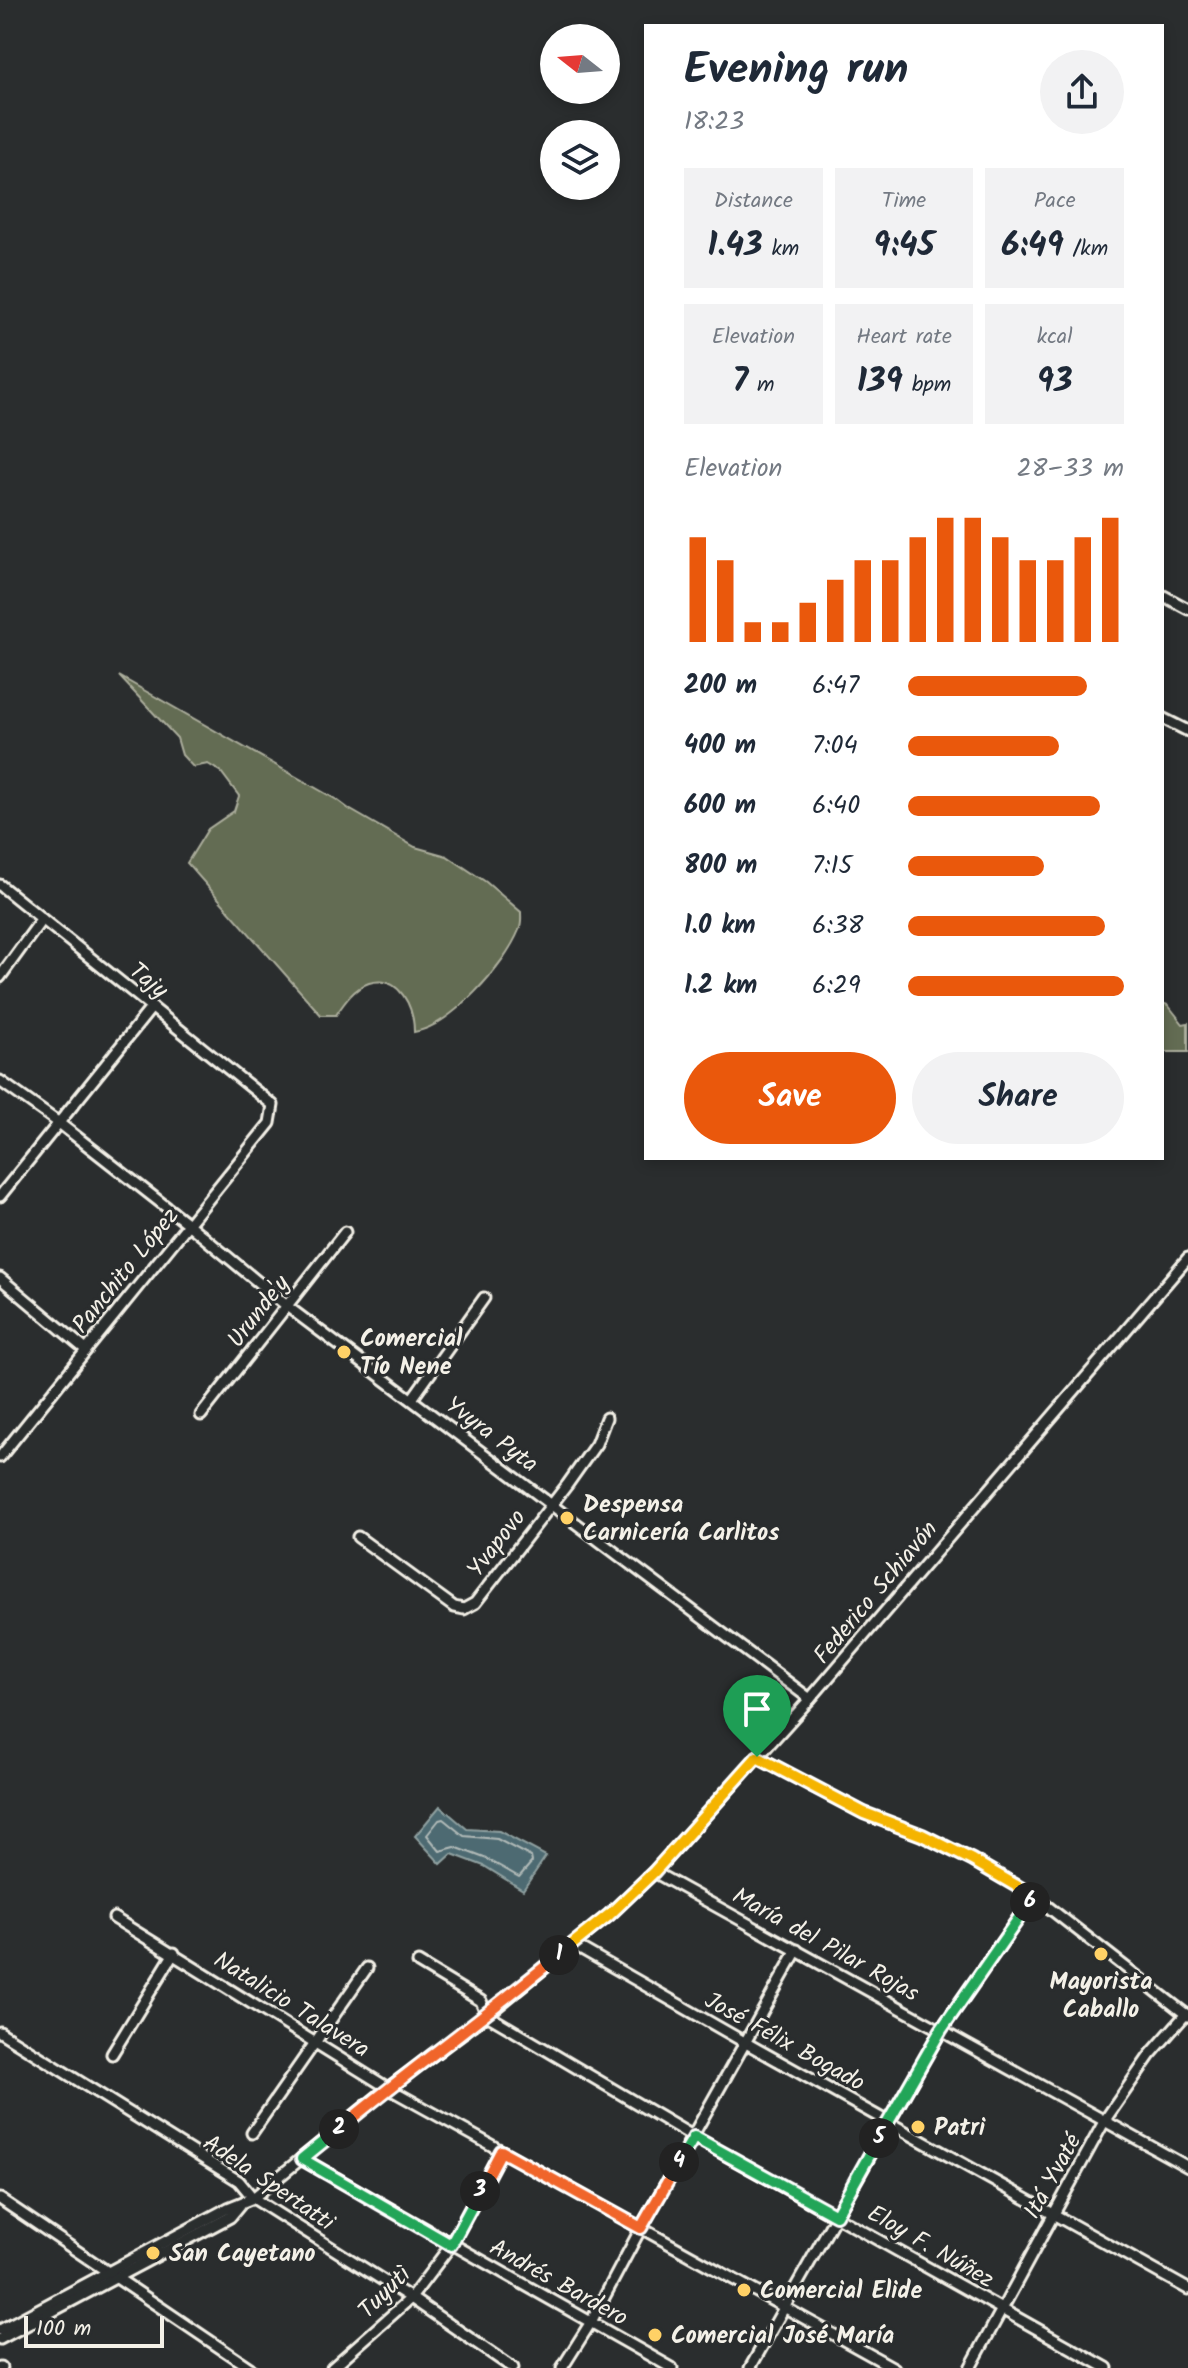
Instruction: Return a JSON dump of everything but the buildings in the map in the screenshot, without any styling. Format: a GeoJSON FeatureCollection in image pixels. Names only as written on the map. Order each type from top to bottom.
{"type":"FeatureCollection","features":[{"type":"Feature","properties":{"kind":"street"},"geometry":{"type":"LineString","coordinates":[[1164,596],[1188,609]]}},
{"type":"Feature","properties":{"kind":"street"},"geometry":{"type":"LineString","coordinates":[[1164,719],[1188,731]]}},
{"type":"Feature","properties":{"kind":"street","name":"Tajy"},"geometry":{"type":"LineString","coordinates":[[0,885],[273,1105]]}},
{"type":"Feature","properties":{"kind":"street"},"geometry":{"type":"LineString","coordinates":[[0,977],[42,919]]}},
{"type":"Feature","properties":{"kind":"street"},"geometry":{"type":"LineString","coordinates":[[0,1196],[152,1007]]}},
{"type":"Feature","properties":{"kind":"street","name":"Yvyra Pyta"},"geometry":{"type":"LineString","coordinates":[[0,1081],[188,1224],[288,1307],[810,1699]]}},
{"type":"Feature","properties":{"kind":"street","name":"Panchito López"},"geometry":{"type":"LineString","coordinates":[[0,1457],[270,1123],[273,1105]]}},
{"type":"Feature","properties":{"kind":"street","name":"Urunde'y"},"geometry":{"type":"LineString","coordinates":[[201,1415],[345,1232]]}},
{"type":"Feature","properties":{"kind":"street","name":"Federico Schiavón"},"geometry":{"type":"LineString","coordinates":[[0,2339],[228,2208],[253,2198],[388,2088],[487,2015],[654,1872],[810,1699],[1188,1258]]}},
{"type":"Feature","properties":{"kind":"street"},"geometry":{"type":"LineString","coordinates":[[0,1278],[86,1350]]}},
{"type":"Feature","properties":{"kind":"street"},"geometry":{"type":"LineString","coordinates":[[412,1399],[484,1298]]}},
{"type":"Feature","properties":{"kind":"street","name":"Yvapovo"},"geometry":{"type":"LineString","coordinates":[[358,1537],[454,1607],[464,1609],[475,1603],[552,1504],[596,1444],[606,1418]]}},
{"type":"Feature","properties":{"kind":"street"},"geometry":{"type":"LineString","coordinates":[[757,1757],[864,1813],[922,1835],[972,1860],[1034,1896],[1187,2015]]}},
{"type":"Feature","properties":{"kind":"street","name":"María del Pilar Rojas"},"geometry":{"type":"LineString","coordinates":[[654,1872],[1188,2167]]}},
{"type":"Feature","properties":{"kind":"street"},"geometry":{"type":"LineString","coordinates":[[750,2368],[941,2030],[1034,1896]]}},
{"type":"Feature","properties":{"kind":"street","name":"Natalicio Talavera"},"geometry":{"type":"LineString","coordinates":[[114,1918],[388,2088],[894,2368]]}},
{"type":"Feature","properties":{"kind":"street","name":"José Félix Bogado"},"geometry":{"type":"LineString","coordinates":[[573,1944],[1188,2289]]}},
{"type":"Feature","properties":{"kind":"street"},"geometry":{"type":"LineString","coordinates":[[562,2368],[591,2322],[797,1950]]}},
{"type":"Feature","properties":{"kind":"street"},"geometry":{"type":"LineString","coordinates":[[112,2054],[174,1953]]}},
{"type":"Feature","properties":{"kind":"street","name":"Eloy F. Núñez"},"geometry":{"type":"LineString","coordinates":[[418,1963],[481,2001],[487,2015],[694,2137],[1107,2368]]}},
{"type":"Feature","properties":{"kind":"street"},"geometry":{"type":"LineString","coordinates":[[252,2133],[367,1968]]}},
{"type":"Feature","properties":{"kind":"street","name":"Itá Yvaté"},"geometry":{"type":"LineString","coordinates":[[970,2368],[1105,2120],[1150,2055],[1187,2015]]}},
{"type":"Feature","properties":{"kind":"street","name":"Adela Spertatti"},"geometry":{"type":"LineString","coordinates":[[0,2032],[239,2181],[253,2198],[411,2298],[513,2368]]}},
{"type":"Feature","properties":{"kind":"street","name":"Tuyutì"},"geometry":{"type":"LineString","coordinates":[[332,2368],[411,2298],[451,2245],[501,2151]]}},
{"type":"Feature","properties":{"kind":"street","name":"Andrés Bardero"},"geometry":{"type":"LineString","coordinates":[[302,2159],[672,2368]]}},
{"type":"Feature","properties":{"kind":"street"},"geometry":{"type":"LineString","coordinates":[[0,2199],[250,2368]]}},
{"type":"Feature","properties":{"kind":"street","name":"Federico Schiavón"},"geometry":{"type":"LineString","coordinates":[[0,2330],[110,2275]]}},
{"type":"Feature","properties":{"kind":"green space"},"geometry":{"type":"Polygon","coordinates":[[[119,676],[415,847],[447,856],[486,882],[521,912],[519,930],[502,960],[460,1006],[429,1027],[414,1032],[408,1004],[397,988],[389,983],[369,983],[359,988],[336,1015],[321,1015],[187,863],[208,829],[234,811],[239,796],[221,772],[208,764],[193,767],[182,755],[177,738],[119,676]]]}},
{"type":"Feature","properties":{"kind":"green space"},"geometry":{"type":"Polygon","coordinates":[[[1164,1004],[1183,1024],[1188,1023],[1188,1052],[1164,1052],[1164,1004]]]}},
{"type":"Feature","properties":{"kind":"water"},"geometry":{"type":"Polygon","coordinates":[[[440,1806],[467,1829],[499,1831],[546,1856],[523,1890],[484,1866],[452,1854],[441,1864],[415,1836],[440,1806]]]}},
{"type":"Feature","properties":{"kind":"place","name":"Comercial Tío Nene"},"geometry":{"type":"Point","coordinates":[344,1352]}},
{"type":"Feature","properties":{"kind":"place","name":"Despensa Carnicería Carlitos"},"geometry":{"type":"Point","coordinates":[567,1518]}},
{"type":"Feature","properties":{"kind":"place","name":"Mayorista Caballo"},"geometry":{"type":"Point","coordinates":[1101,1954]}},
{"type":"Feature","properties":{"kind":"place","name":"Patri"},"geometry":{"type":"Point","coordinates":[918,2127]}},
{"type":"Feature","properties":{"kind":"place","name":"San Cayetano"},"geometry":{"type":"Point","coordinates":[153,2253]}},
{"type":"Feature","properties":{"kind":"place","name":"Comercial Elide"},"geometry":{"type":"Point","coordinates":[744,2290]}},
{"type":"Feature","properties":{"kind":"place","name":"Comercial José María"},"geometry":{"type":"Point","coordinates":[655,2335]}},
{"type":"Feature","properties":{"kind":"route"},"geometry":{"type":"LineString","coordinates":[[757,1757],[864,1813],[922,1835],[972,1860],[1034,1896],[941,2030],[836,2215],[694,2137],[641,2228],[501,2151],[451,2245],[302,2159],[609,1915],[654,1872],[757,1757]]}}]}
